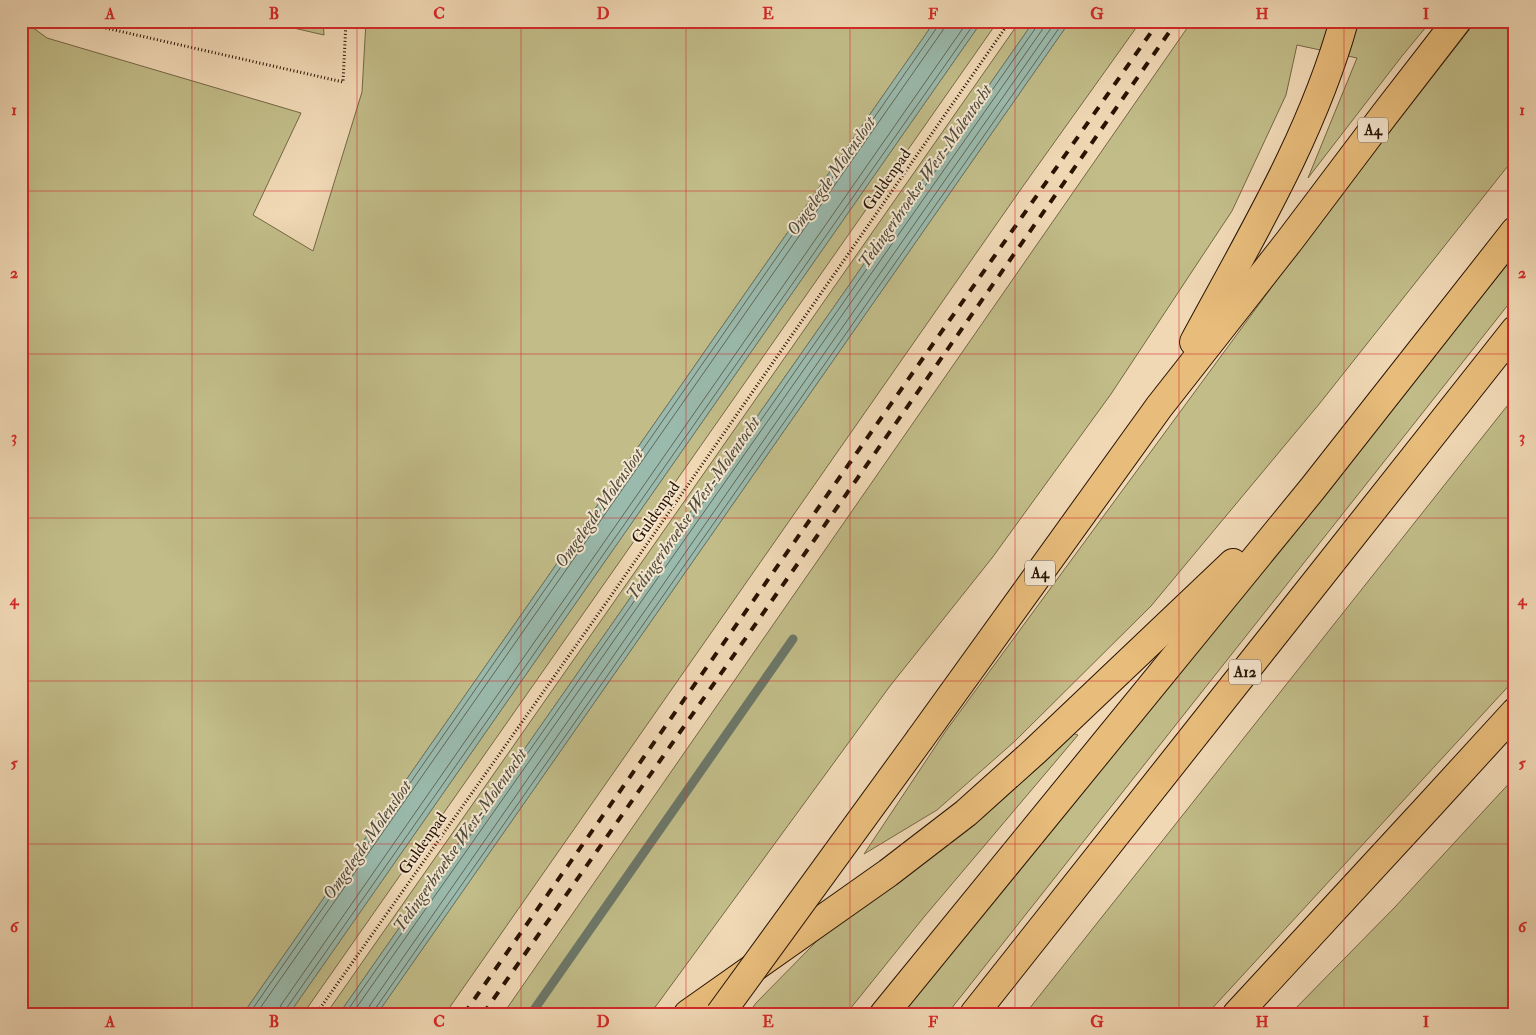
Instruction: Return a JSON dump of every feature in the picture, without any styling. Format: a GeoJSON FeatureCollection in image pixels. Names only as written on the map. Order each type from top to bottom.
{"type":"FeatureCollection","features":[{"type":"Feature","properties":{"kind":"highway","name":"A4"},"geometry":{"type":"LineString","coordinates":[[1160,407],[1299,144],[1318,101],[1344,21]]}},
{"type":"Feature","properties":{"kind":"highway","name":"A4"},"geometry":{"type":"LineString","coordinates":[[720,1014],[1160,407],[1457,21]]}},
{"type":"Feature","properties":{"kind":"highway"},"geometry":{"type":"LineString","coordinates":[[884,1014],[1313,488],[1515,231]]}},
{"type":"Feature","properties":{"kind":"highway","name":"A12"},"geometry":{"type":"LineString","coordinates":[[974,1014],[1515,330]]}},
{"type":"Feature","properties":{"kind":"highway"},"geometry":{"type":"LineString","coordinates":[[688,1014],[888,873],[966,813],[1313,488]]}},
{"type":"Feature","properties":{"kind":"highway"},"geometry":{"type":"LineString","coordinates":[[1236,1014],[1515,712]]}},
{"type":"Feature","properties":{"kind":"highway"},"geometry":{"type":"LineString","coordinates":[[1430,805],[1515,728]]}},
{"type":"Feature","properties":{"kind":"path"},"geometry":{"type":"LineString","coordinates":[[75,21],[342,82],[346,21]]}},
{"type":"Feature","properties":{"kind":"path","name":"Guldenpad"},"geometry":{"type":"LineString","coordinates":[[316,1014],[612,595],[1010,21]]}},
{"type":"Feature","properties":{"kind":"shaded area"},"geometry":{"type":"Polygon","coordinates":[[[21,21],[24,21],[47,38],[301,113],[253,215],[313,251],[362,92],[366,21],[935,21],[243,1014],[21,1014],[21,21]]]}},
{"type":"Feature","properties":{"kind":"shaded area"},"geometry":{"type":"Polygon","coordinates":[[[263,21],[323,21],[324,35],[263,21]]]}},
{"type":"Feature","properties":{"kind":"shaded area"},"geometry":{"type":"Polygon","coordinates":[[[982,21],[998,21],[303,1014],[289,1014],[982,21]]]}},
{"type":"Feature","properties":{"kind":"shaded area"},"geometry":{"type":"Polygon","coordinates":[[[1020,21],[1034,21],[339,1014],[326,1014],[1020,21]]]}},
{"type":"Feature","properties":{"kind":"shaded area"},"geometry":{"type":"Polygon","coordinates":[[[1070,21],[1141,21],[1021,189],[445,1014],[377,1014],[1070,21]]]}},
{"type":"Feature","properties":{"kind":"shaded area"},"geometry":{"type":"Polygon","coordinates":[[[1192,21],[1431,21],[1308,178],[1357,58],[1297,45],[1286,95],[1232,211],[1111,394],[992,558],[890,686],[656,1006],[646,1014],[503,1014],[1192,21]]]}},
{"type":"Feature","properties":{"kind":"shaded area"},"geometry":{"type":"Polygon","coordinates":[[[1476,21],[1515,21],[1515,157],[1320,403],[1151,606],[1015,741],[937,810],[864,854],[945,732],[1318,224],[1476,21]]]}},
{"type":"Feature","properties":{"kind":"shaded area"},"geometry":{"type":"Polygon","coordinates":[[[1515,255],[1515,296],[947,1014],[902,1014],[1515,255]]]}},
{"type":"Feature","properties":{"kind":"shaded area"},"geometry":{"type":"Polygon","coordinates":[[[1515,396],[1515,679],[1207,1014],[1025,1014],[1515,396]]]}},
{"type":"Feature","properties":{"kind":"shaded area"},"geometry":{"type":"Polygon","coordinates":[[[1067,731],[1078,735],[924,917],[846,1014],[748,1014],[756,1003],[872,885],[1067,731]]]}},
{"type":"Feature","properties":{"kind":"shaded area"},"geometry":{"type":"Polygon","coordinates":[[[1515,777],[1515,1014],[1290,1014],[1395,907],[1515,777]]]}},
{"type":"Feature","properties":{"kind":"water","name":"Omgelegde Molensloot"},"geometry":{"type":"Polygon","coordinates":[[[935,21],[982,21],[289,1014],[243,1014],[935,21]]]}},
{"type":"Feature","properties":{"kind":"water"},"geometry":{"type":"Polygon","coordinates":[[[1034,21],[1070,21],[377,1014],[339,1014],[1034,21]]]}},
{"type":"Feature","properties":{"kind":"waterway"},"geometry":{"type":"LineString","coordinates":[[531,1014],[793,639]]}},
{"type":"Feature","properties":{"kind":"railway"},"geometry":{"type":"LineString","coordinates":[[464,1014],[1159,21]]}},
{"type":"Feature","properties":{"kind":"railway"},"geometry":{"type":"LineString","coordinates":[[483,1014],[1177,21]]}},
{"type":"Feature","properties":{"kind":"water label","name":"Tedingerbroekse West-Molentocht"},"geometry":{"type":"Point","coordinates":[925,176]}},
{"type":"Feature","properties":{"kind":"water label","name":"Tedingerbroekse West-Molentocht"},"geometry":{"type":"Point","coordinates":[693,508]}},
{"type":"Feature","properties":{"kind":"water label","name":"Tedingerbroekse West-Molentocht"},"geometry":{"type":"Point","coordinates":[460,840]}}]}
